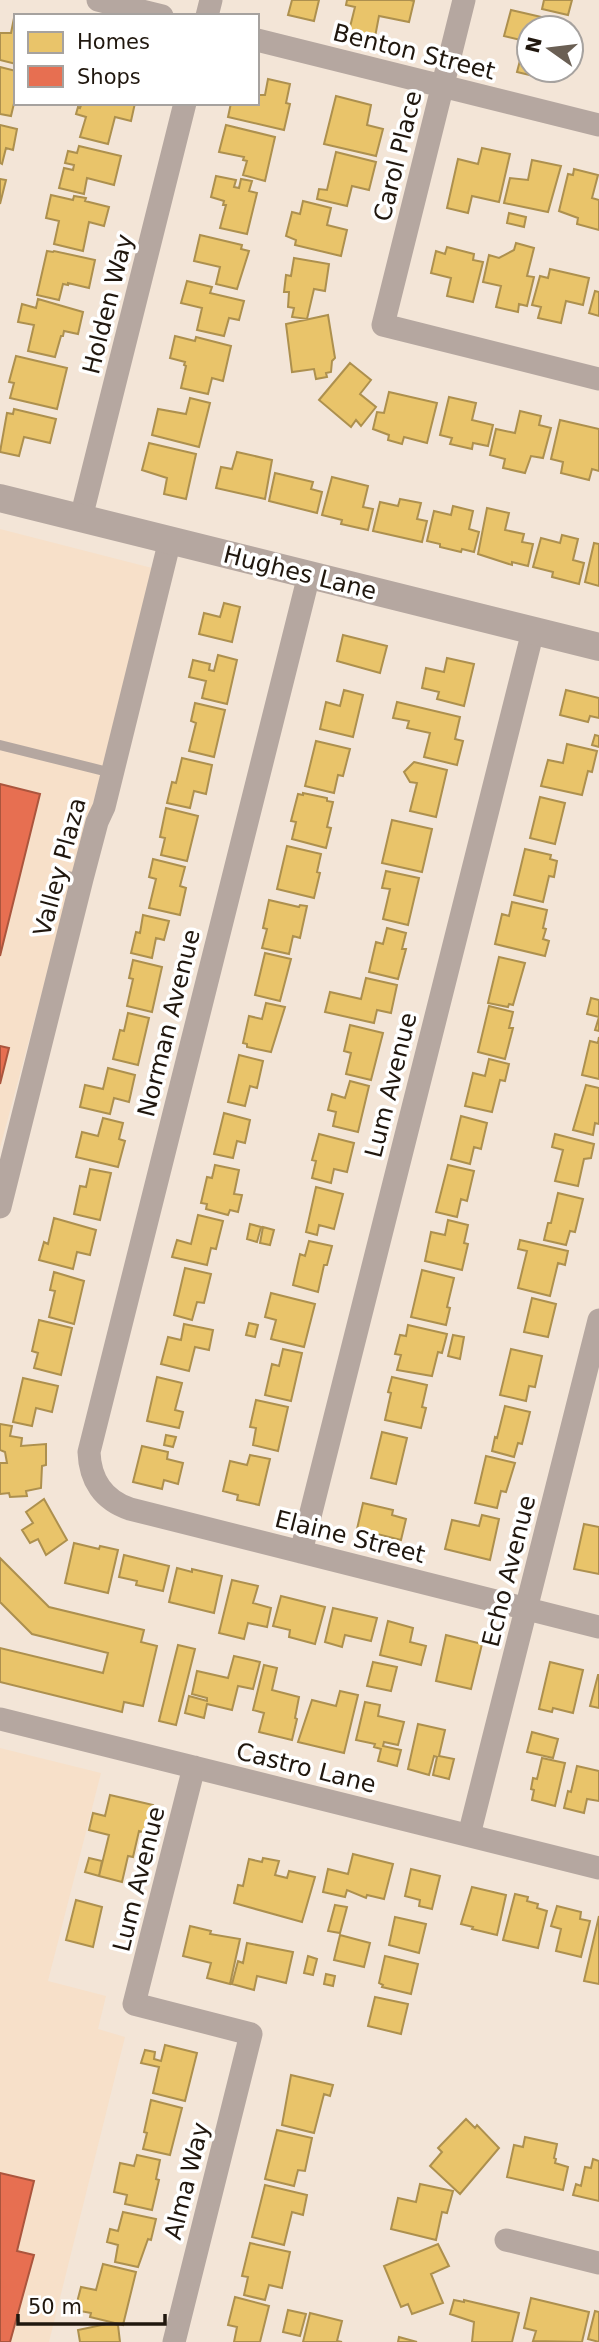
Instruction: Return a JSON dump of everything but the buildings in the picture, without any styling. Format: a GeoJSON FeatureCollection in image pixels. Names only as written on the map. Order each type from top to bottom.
{"type":"FeatureCollection","features":[{"type":"Feature","properties":{"kind":"street"},"geometry":{"type":"LineString","coordinates":[[98,0],[154,14]]}},
{"type":"Feature","properties":{"kind":"street","name":"Carol Place"},"geometry":{"type":"LineString","coordinates":[[464,0],[383,325],[599,379]]}},
{"type":"Feature","properties":{"kind":"street","name":"Benton Street"},"geometry":{"type":"LineString","coordinates":[[259,40],[599,125]]}},
{"type":"Feature","properties":{"kind":"street","name":"Holden Way"},"geometry":{"type":"LineString","coordinates":[[81,518],[184,105]]}},
{"type":"Feature","properties":{"kind":"street","name":"Hughes Lane"},"geometry":{"type":"LineString","coordinates":[[0,498],[599,647]]}},
{"type":"Feature","properties":{"kind":"street","name":"Valley Plaza"},"geometry":{"type":"LineString","coordinates":[[0,1207],[72,877],[104,807],[170,540]]}},
{"type":"Feature","properties":{"kind":"street","name":"Norman Avenue"},"geometry":{"type":"LineString","coordinates":[[96,1484],[90,1467],[89,1452],[309,575]]}},
{"type":"Feature","properties":{"kind":"street","name":"Lum Avenue"},"geometry":{"type":"LineString","coordinates":[[301,1552],[533,631]]}},
{"type":"Feature","properties":{"kind":"street","name":"Echo Avenue"},"geometry":{"type":"LineString","coordinates":[[470,1835],[526,1609],[591,1385],[599,1320]]}},
{"type":"Feature","properties":{"kind":"street","name":"Elaine Street"},"geometry":{"type":"LineString","coordinates":[[96,1484],[106,1497],[130,1509],[599,1627]]}},
{"type":"Feature","properties":{"kind":"street","name":"Castro Lane"},"geometry":{"type":"LineString","coordinates":[[0,1719],[599,1868]]}},
{"type":"Feature","properties":{"kind":"street","name":"Lum Avenue"},"geometry":{"type":"LineString","coordinates":[[194,1767],[134,2004],[251,2034]]}},
{"type":"Feature","properties":{"kind":"street","name":"Alma Way"},"geometry":{"type":"LineString","coordinates":[[174,2342],[251,2034]]}},
{"type":"Feature","properties":{"kind":"street"},"geometry":{"type":"LineString","coordinates":[[506,2240],[599,2263]]}},
{"type":"Feature","properties":{"kind":"lane"},"geometry":{"type":"LineString","coordinates":[[0,744],[111,773]]}},
{"type":"Feature","properties":{"kind":"shaded area"},"geometry":{"type":"Polygon","coordinates":[[[0,529],[156,569],[0,1148],[0,529]]]}},
{"type":"Feature","properties":{"kind":"shaded area"},"geometry":{"type":"Polygon","coordinates":[[[0,1748],[101,1773],[48,1981],[106,1996],[98,2029],[125,2037],[49,2342],[0,2342],[0,1748]]]}}]}
